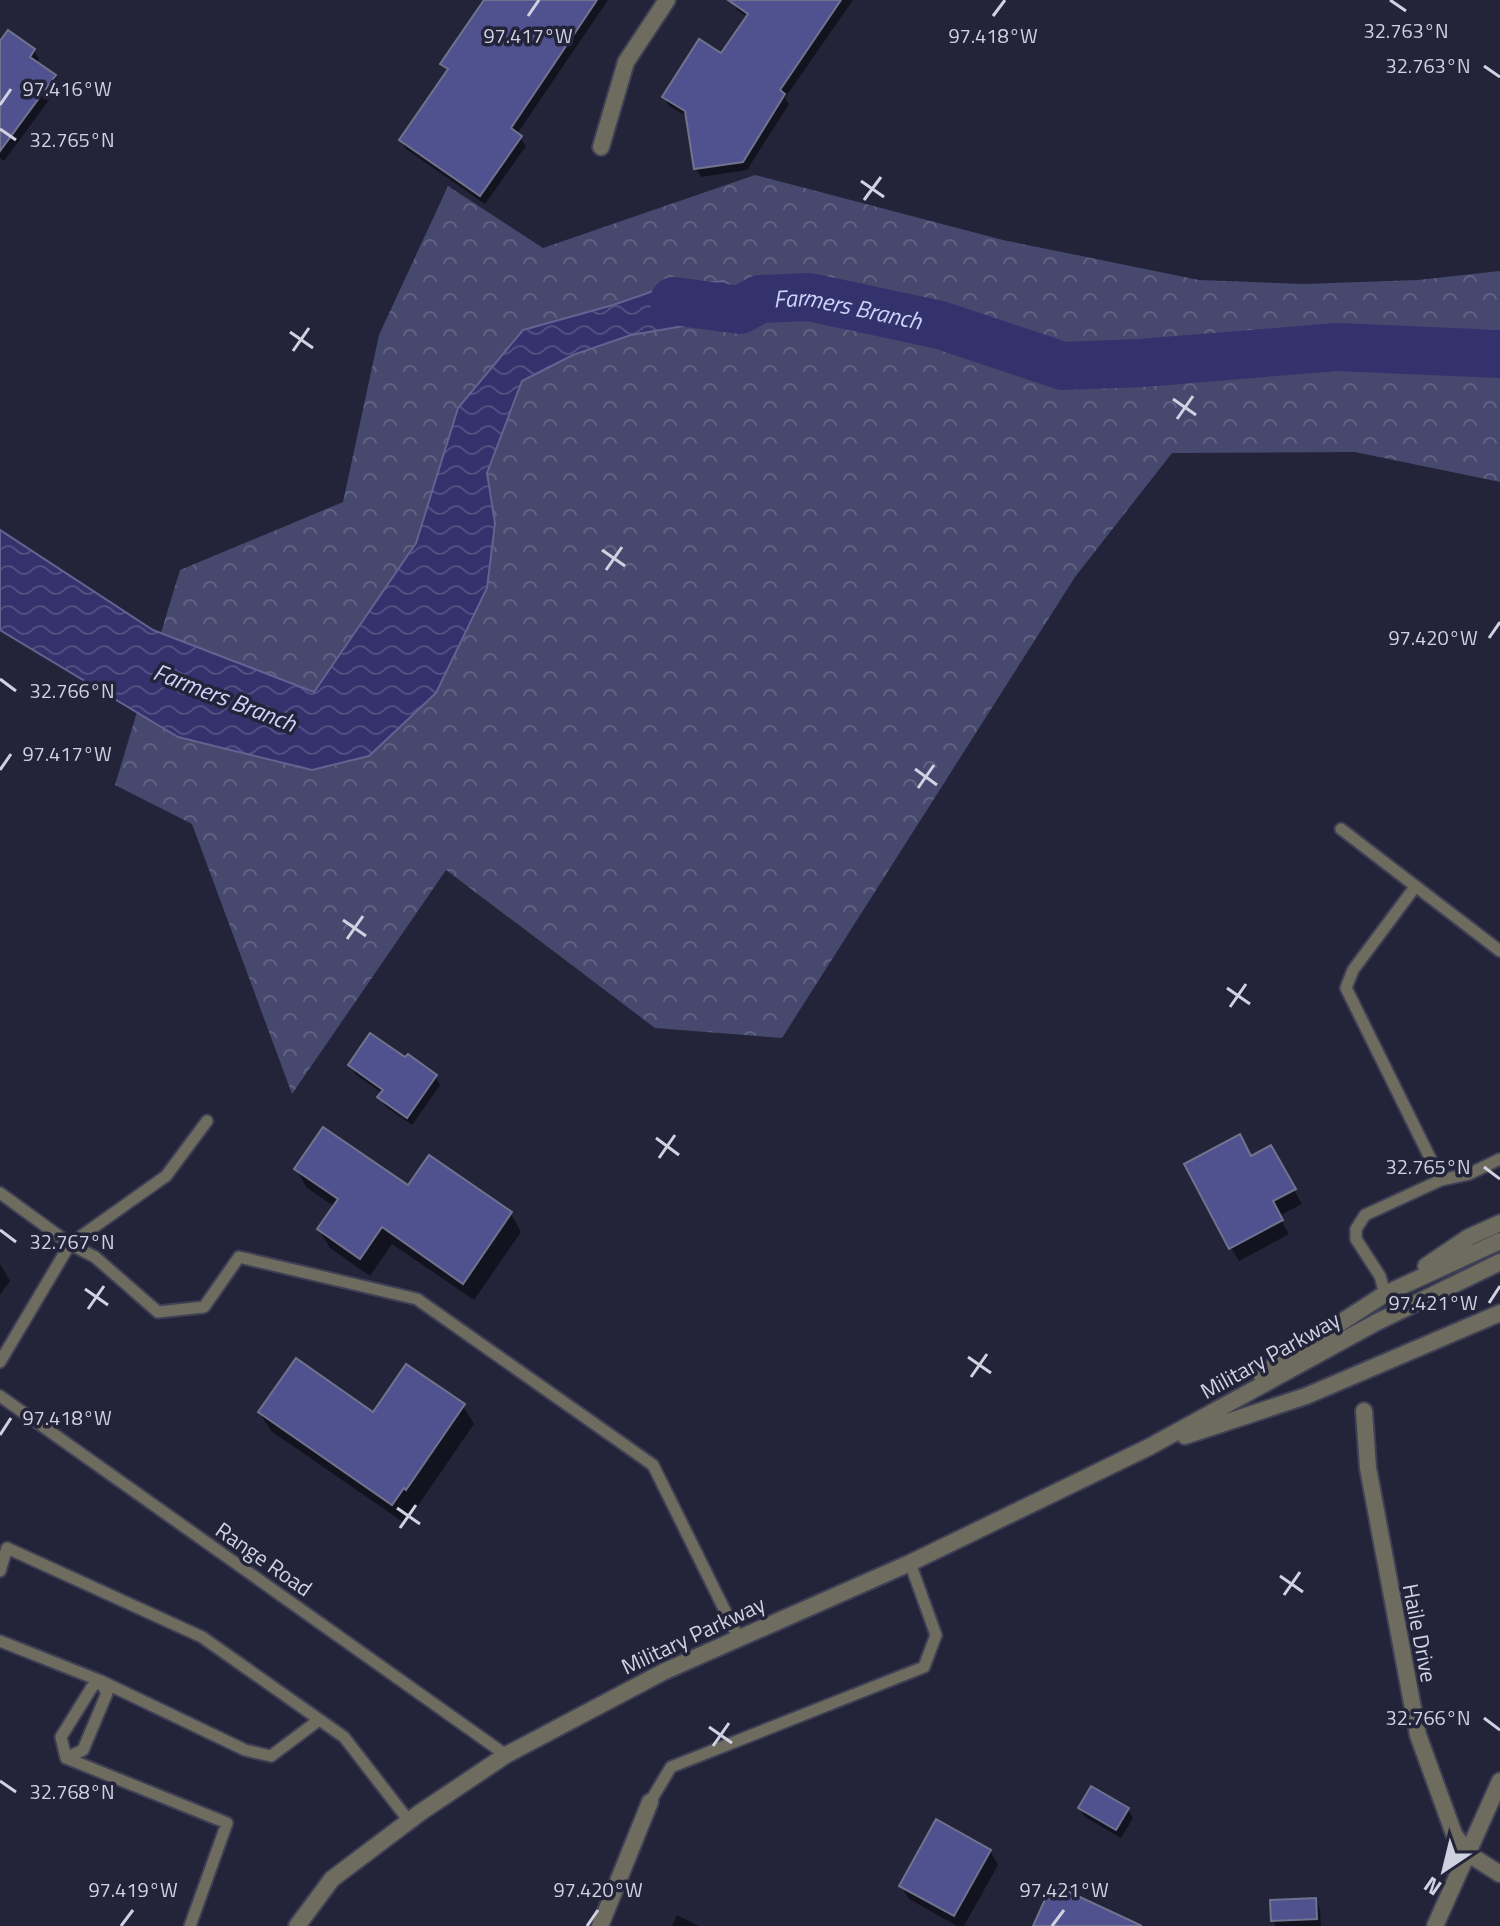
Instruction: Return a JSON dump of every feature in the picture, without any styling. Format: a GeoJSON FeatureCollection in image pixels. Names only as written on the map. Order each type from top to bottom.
{"type":"FeatureCollection","features":[{"type":"Feature","properties":{"kind":"street"},"geometry":{"type":"LineString","coordinates":[[601,147],[626,62],[667,0]]}},
{"type":"Feature","properties":{"kind":"street","name":"Military Parkway"},"geometry":{"type":"LineString","coordinates":[[1149,1447],[1469,1237],[1500,1223]]}},
{"type":"Feature","properties":{"kind":"street","name":"Military Parkway"},"geometry":{"type":"LineString","coordinates":[[1385,1294],[1500,1241]]}},
{"type":"Feature","properties":{"kind":"street","name":"Military Parkway"},"geometry":{"type":"LineString","coordinates":[[297,1926],[332,1879],[409,1821],[506,1755],[665,1671],[910,1563],[1149,1447],[1375,1323],[1500,1262]]}},
{"type":"Feature","properties":{"kind":"street","name":"Military Parkway"},"geometry":{"type":"LineString","coordinates":[[1149,1447],[1306,1396],[1500,1313]]}},
{"type":"Feature","properties":{"kind":"street","name":"Haile Drive"},"geometry":{"type":"LineString","coordinates":[[1364,1411],[1368,1468],[1418,1735],[1454,1834],[1467,1853]]}},
{"type":"Feature","properties":{"kind":"street"},"geometry":{"type":"LineString","coordinates":[[1435,1926],[1500,1781]]}},
{"type":"Feature","properties":{"kind":"street"},"geometry":{"type":"LineString","coordinates":[[600,1926],[650,1802]]}},
{"type":"Feature","properties":{"kind":"street"},"geometry":{"type":"LineString","coordinates":[[1467,1853],[1500,1874]]}},
{"type":"Feature","properties":{"kind":"lane"},"geometry":{"type":"LineString","coordinates":[[1341,829],[1500,951]]}},
{"type":"Feature","properties":{"kind":"lane"},"geometry":{"type":"LineString","coordinates":[[1415,887],[1353,970],[1346,988],[1441,1180]]}},
{"type":"Feature","properties":{"kind":"lane"},"geometry":{"type":"LineString","coordinates":[[0,1362],[70,1244],[166,1176],[207,1121]]}},
{"type":"Feature","properties":{"kind":"lane"},"geometry":{"type":"LineString","coordinates":[[1385,1294],[1380,1276],[1356,1239],[1356,1229],[1365,1215],[1441,1180],[1469,1174],[1500,1159]]}},
{"type":"Feature","properties":{"kind":"lane"},"geometry":{"type":"LineString","coordinates":[[0,1193],[70,1244],[95,1257],[158,1312],[204,1307],[239,1257],[417,1299],[653,1465],[738,1637]]}},
{"type":"Feature","properties":{"kind":"lane","name":"Range Road"},"geometry":{"type":"LineString","coordinates":[[0,1396],[506,1755]]}},
{"type":"Feature","properties":{"kind":"lane"},"geometry":{"type":"LineString","coordinates":[[0,1571],[7,1548],[202,1637],[344,1737],[409,1821]]}},
{"type":"Feature","properties":{"kind":"lane"},"geometry":{"type":"LineString","coordinates":[[650,1802],[671,1767],[924,1667],[936,1635],[910,1563]]}},
{"type":"Feature","properties":{"kind":"lane"},"geometry":{"type":"LineString","coordinates":[[0,1641],[101,1681],[245,1750],[271,1756],[319,1720]]}},
{"type":"Feature","properties":{"kind":"lane"},"geometry":{"type":"LineString","coordinates":[[66,1758],[83,1750],[107,1693],[101,1681]]}},
{"type":"Feature","properties":{"kind":"lane"},"geometry":{"type":"LineString","coordinates":[[66,1758],[61,1737],[92,1687],[101,1681]]}},
{"type":"Feature","properties":{"kind":"lane"},"geometry":{"type":"LineString","coordinates":[[66,1758],[227,1823],[190,1926]]}},
{"type":"Feature","properties":{"kind":"green space"},"geometry":{"type":"Polygon","coordinates":[[[755,175],[1003,240],[1199,280],[1304,284],[1418,280],[1500,271],[1500,482],[1355,452],[1172,453],[1075,577],[782,1038],[655,1028],[446,870],[292,1094],[192,824],[115,785],[180,570],[343,502],[379,335],[448,186],[543,248],[755,175]]]}},
{"type":"Feature","properties":{"kind":"water"},"geometry":{"type":"Polygon","coordinates":[[[724,281],[752,299],[731,318],[631,335],[573,355],[522,381],[487,473],[495,523],[487,588],[436,693],[369,756],[312,770],[178,737],[0,630],[0,530],[153,630],[314,692],[416,543],[458,408],[523,330],[665,287],[724,281]]]}},
{"type":"Feature","properties":{"kind":"building"},"geometry":{"type":"Polygon","coordinates":[[[484,0],[597,0],[511,128],[522,136],[480,196],[399,140],[448,69],[440,64],[484,0]]]}},
{"type":"Feature","properties":{"kind":"building"},"geometry":{"type":"Polygon","coordinates":[[[728,0],[841,0],[780,90],[785,94],[743,162],[694,169],[685,111],[662,97],[699,39],[721,53],[748,14],[728,0]]]}},
{"type":"Feature","properties":{"kind":"building"},"geometry":{"type":"Polygon","coordinates":[[[8,30],[35,49],[30,57],[56,75],[0,151],[0,41],[8,30]]]}},
{"type":"Feature","properties":{"kind":"building"},"geometry":{"type":"Polygon","coordinates":[[[370,1033],[437,1075],[407,1118],[377,1097],[383,1090],[348,1065],[370,1033]]]}},
{"type":"Feature","properties":{"kind":"building"},"geometry":{"type":"Polygon","coordinates":[[[323,1127],[408,1185],[429,1155],[512,1212],[463,1284],[382,1227],[360,1259],[317,1229],[338,1199],[294,1169],[323,1127]]]}},
{"type":"Feature","properties":{"kind":"building"},"geometry":{"type":"Polygon","coordinates":[[[1240,1134],[1251,1156],[1271,1145],[1296,1189],[1273,1201],[1283,1220],[1229,1249],[1184,1164],[1240,1134]]]}},
{"type":"Feature","properties":{"kind":"building"},"geometry":{"type":"Polygon","coordinates":[[[296,1358],[373,1412],[406,1364],[465,1404],[406,1490],[404,1488],[392,1505],[258,1412],[296,1358]]]}},
{"type":"Feature","properties":{"kind":"building"},"geometry":{"type":"Polygon","coordinates":[[[1091,1786],[1129,1808],[1116,1830],[1078,1808],[1091,1786]]]}},
{"type":"Feature","properties":{"kind":"building"},"geometry":{"type":"Polygon","coordinates":[[[936,1819],[991,1850],[954,1916],[899,1886],[936,1819]]]}},
{"type":"Feature","properties":{"kind":"building"},"geometry":{"type":"Polygon","coordinates":[[[1052,1884],[1142,1926],[1033,1926],[1052,1884]]]}},
{"type":"Feature","properties":{"kind":"building"},"geometry":{"type":"Polygon","coordinates":[[[1316,1898],[1317,1919],[1271,1921],[1270,1900],[1316,1898]]]}},
{"type":"Feature","properties":{"kind":"waterway","name":"Farmers Branch"},"geometry":{"type":"LineString","coordinates":[[674,301],[740,310],[760,299],[809,297],[940,325],[1063,366],[1141,363],[1337,347],[1500,354]]}}]}
